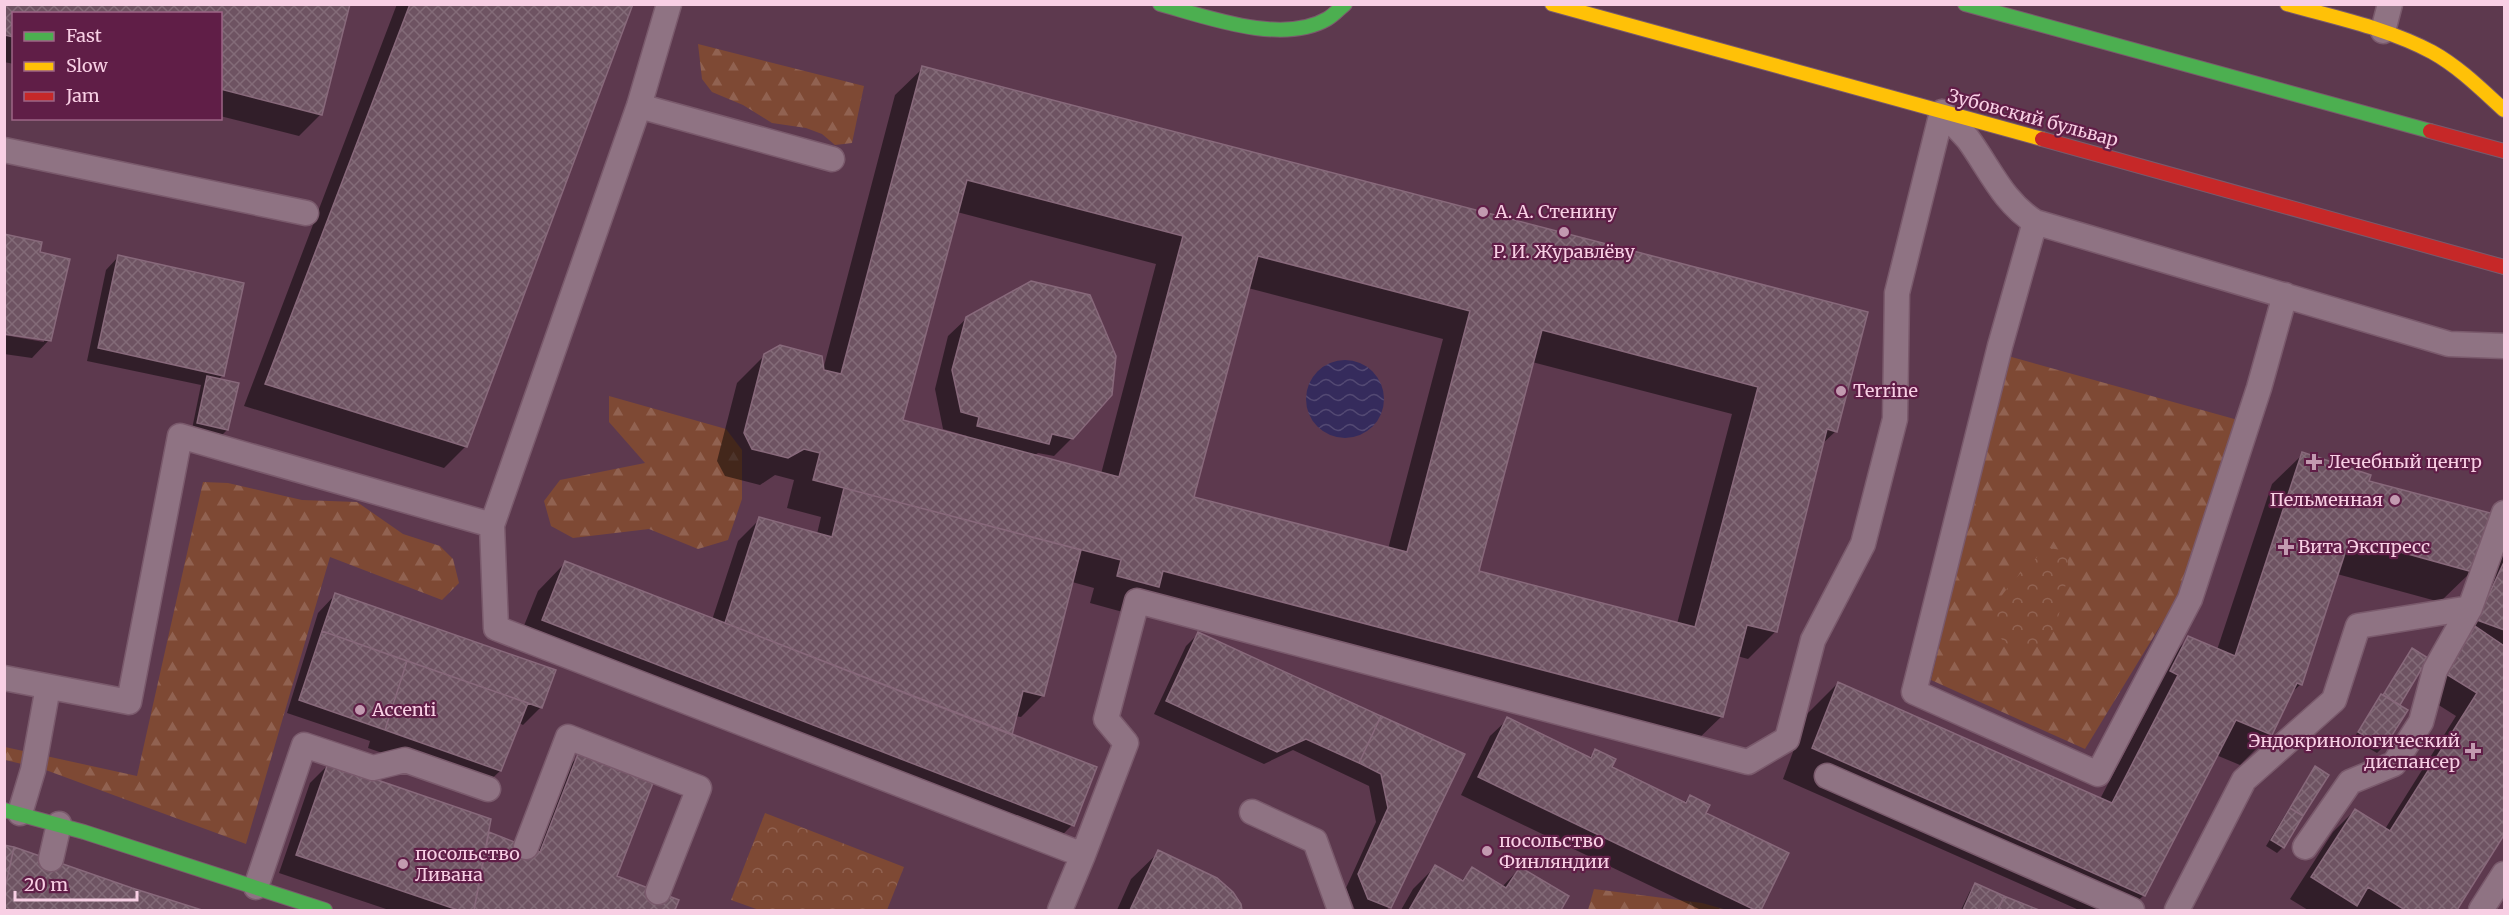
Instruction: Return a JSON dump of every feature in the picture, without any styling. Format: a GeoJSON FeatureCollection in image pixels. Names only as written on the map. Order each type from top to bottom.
{"type":"FeatureCollection","features":[{"type":"Feature","properties":{"kind":"main road"},"geometry":{"type":"LineString","coordinates":[[1160,4],[1273,31],[1300,28],[1325,21],[1345,4]]}},
{"type":"Feature","properties":{"kind":"main road","name":"Зубовский бульвар"},"geometry":{"type":"LineString","coordinates":[[1552,4],[2505,267]]}},
{"type":"Feature","properties":{"kind":"main road"},"geometry":{"type":"LineString","coordinates":[[1965,4],[2505,150]]}},
{"type":"Feature","properties":{"kind":"main road"},"geometry":{"type":"LineString","coordinates":[[2286,4],[2383,31],[2432,52],[2461,72],[2505,110]]}},
{"type":"Feature","properties":{"kind":"main road"},"geometry":{"type":"LineString","coordinates":[[12,811],[325,910]]}},
{"type":"Feature","properties":{"kind":"lane"},"geometry":{"type":"LineString","coordinates":[[669,4],[639,106],[492,525],[496,628],[1083,855]]}},
{"type":"Feature","properties":{"kind":"lane"},"geometry":{"type":"LineString","coordinates":[[2383,31],[2390,4]]}},
{"type":"Feature","properties":{"kind":"lane"},"geometry":{"type":"LineString","coordinates":[[639,106],[832,159]]}},
{"type":"Feature","properties":{"kind":"lane"},"geometry":{"type":"LineString","coordinates":[[1942,112],[1967,138],[2008,201],[2020,213],[2035,222],[2449,344],[2505,346]]}},
{"type":"Feature","properties":{"kind":"lane"},"geometry":{"type":"LineString","coordinates":[[1060,910],[1126,743],[1106,718],[1137,601],[1748,762],[1787,739],[1813,640],[1863,544],[1895,419],[1896,293],[1942,112]]}},
{"type":"Feature","properties":{"kind":"lane"},"geometry":{"type":"LineString","coordinates":[[4,150],[306,213]]}},
{"type":"Feature","properties":{"kind":"lane"},"geometry":{"type":"LineString","coordinates":[[2035,222],[2003,334],[1914,692],[2098,774],[2190,599],[2259,388],[2285,295]]}},
{"type":"Feature","properties":{"kind":"lane"},"geometry":{"type":"LineString","coordinates":[[4,678],[129,702],[180,436],[492,525]]}},
{"type":"Feature","properties":{"kind":"lane"},"geometry":{"type":"LineString","coordinates":[[2306,847],[2350,782],[2394,764],[2421,722],[2435,670],[2470,608],[2505,513]]}},
{"type":"Feature","properties":{"kind":"lane"},"geometry":{"type":"LineString","coordinates":[[2177,910],[2244,780],[2334,700],[2358,626],[2470,608]]}},
{"type":"Feature","properties":{"kind":"lane"},"geometry":{"type":"LineString","coordinates":[[12,811],[33,770],[48,687]]}},
{"type":"Feature","properties":{"kind":"lane"},"geometry":{"type":"LineString","coordinates":[[526,847],[568,737],[699,788],[658,892]]}},
{"type":"Feature","properties":{"kind":"lane"},"geometry":{"type":"LineString","coordinates":[[256,887],[304,745],[373,768],[405,760],[488,789]]}},
{"type":"Feature","properties":{"kind":"lane"},"geometry":{"type":"LineString","coordinates":[[1827,776],[2132,910]]}},
{"type":"Feature","properties":{"kind":"lane"},"geometry":{"type":"LineString","coordinates":[[1252,812],[1315,841],[1340,910]]}},
{"type":"Feature","properties":{"kind":"lane"},"geometry":{"type":"LineString","coordinates":[[51,860],[59,824]]}},
{"type":"Feature","properties":{"kind":"lane"},"geometry":{"type":"LineString","coordinates":[[2481,910],[2505,874]]}},
{"type":"Feature","properties":{"kind":"green space"},"geometry":{"type":"Polygon","coordinates":[[[698,44],[864,86],[852,143],[835,145],[822,134],[806,128],[772,123],[743,105],[712,92],[702,79],[698,44]]]}},
{"type":"Feature","properties":{"kind":"green space"},"geometry":{"type":"Polygon","coordinates":[[[2008,356],[2238,420],[2176,600],[2085,749],[1931,680],[2008,356]]]}},
{"type":"Feature","properties":{"kind":"green space"},"geometry":{"type":"Polygon","coordinates":[[[609,396],[726,429],[742,450],[742,499],[728,540],[698,549],[649,529],[573,538],[551,526],[544,501],[560,480],[645,463],[609,422],[609,396]]]}},
{"type":"Feature","properties":{"kind":"green space"},"geometry":{"type":"Polygon","coordinates":[[[203,482],[228,483],[302,500],[357,502],[403,534],[440,546],[453,559],[459,583],[442,600],[330,557],[246,844],[43,769],[5,760],[5,747],[137,776],[203,482]]]}},
{"type":"Feature","properties":{"kind":"green space"},"geometry":{"type":"Polygon","coordinates":[[[2049,548],[2061,550],[2068,561],[2065,591],[2055,625],[2047,640],[2039,646],[2020,649],[2011,646],[2003,641],[1993,624],[1995,606],[2016,578],[2049,548]]]}},
{"type":"Feature","properties":{"kind":"green space"},"geometry":{"type":"Polygon","coordinates":[[[765,813],[904,867],[887,910],[759,910],[731,900],[765,813]]]}},
{"type":"Feature","properties":{"kind":"green space"},"geometry":{"type":"Polygon","coordinates":[[[1594,889],[1702,903],[1727,910],[1588,910],[1594,889]]]}},
{"type":"Feature","properties":{"kind":"water"},"geometry":{"type":"Polygon","coordinates":[[[1345,360],[1360,363],[1373,371],[1381,384],[1384,399],[1381,414],[1373,427],[1360,435],[1345,438],[1330,435],[1317,427],[1309,414],[1306,399],[1309,384],[1317,371],[1330,363],[1345,360]]]}},
{"type":"Feature","properties":{"kind":"building"},"geometry":{"type":"Polygon","coordinates":[[[4,4],[350,4],[322,115],[222,90],[222,12],[12,12],[12,37],[4,35],[4,4]]]}},
{"type":"Feature","properties":{"kind":"building"},"geometry":{"type":"Polygon","coordinates":[[[410,4],[633,4],[467,447],[265,384],[410,4]]]}},
{"type":"Feature","properties":{"kind":"building"},"geometry":{"type":"Polygon","coordinates":[[[922,66],[1868,312],[1837,432],[1827,429],[1777,632],[1747,625],[1723,717],[1163,571],[1159,587],[1117,576],[1121,560],[813,480],[820,453],[804,449],[788,458],[752,449],[744,433],[764,354],[780,345],[822,356],[824,370],[841,374],[922,66]],[[967,180],[903,420],[1119,477],[1183,236],[967,180]],[[1258,256],[1194,497],[1407,552],[1470,311],[1258,256]],[[1542,330],[1479,571],[1695,627],[1758,387],[1542,330]]]}},
{"type":"Feature","properties":{"kind":"building"},"geometry":{"type":"Polygon","coordinates":[[[4,234],[42,242],[40,252],[70,259],[51,341],[4,334],[4,234]]]}},
{"type":"Feature","properties":{"kind":"building"},"geometry":{"type":"Polygon","coordinates":[[[118,255],[244,283],[224,376],[98,348],[118,255]]]}},
{"type":"Feature","properties":{"kind":"building"},"geometry":{"type":"Polygon","coordinates":[[[1031,281],[1090,295],[1116,356],[1112,395],[1073,439],[1052,434],[1049,444],[977,426],[979,417],[961,412],[952,370],[966,317],[1031,281]]]}},
{"type":"Feature","properties":{"kind":"building"},"geometry":{"type":"Polygon","coordinates":[[[207,376],[239,383],[228,430],[197,423],[207,376]]]}},
{"type":"Feature","properties":{"kind":"building"},"geometry":{"type":"Polygon","coordinates":[[[2302,452],[2371,475],[2369,481],[2494,514],[2473,572],[2350,538],[2302,685],[2297,683],[2272,735],[2236,720],[2145,896],[1812,748],[1838,682],[2112,803],[2178,675],[2170,671],[2188,636],[2235,656],[2302,452]]]}},
{"type":"Feature","properties":{"kind":"building"},"geometry":{"type":"Polygon","coordinates":[[[844,488],[1081,550],[1044,696],[1023,691],[1012,735],[725,623],[759,517],[832,537],[844,488]]]}},
{"type":"Feature","properties":{"kind":"building"},"geometry":{"type":"Polygon","coordinates":[[[565,561],[1097,767],[1074,826],[542,620],[565,561]]]}},
{"type":"Feature","properties":{"kind":"building"},"geometry":{"type":"Polygon","coordinates":[[[2504,562],[2504,630],[2477,620],[2504,562]]]}},
{"type":"Feature","properties":{"kind":"building"},"geometry":{"type":"Polygon","coordinates":[[[335,593],[556,670],[542,708],[322,631],[335,593]]]}},
{"type":"Feature","properties":{"kind":"building","name":"Эндокринологический диспансер"},"geometry":{"type":"Polygon","coordinates":[[[2475,626],[2504,646],[2504,835],[2457,910],[2405,910],[2368,887],[2357,906],[2311,877],[2355,809],[2390,831],[2477,693],[2446,674],[2475,626]]]}},
{"type":"Feature","properties":{"kind":"building"},"geometry":{"type":"Polygon","coordinates":[[[322,631],[407,661],[385,730],[299,700],[322,631]]]}},
{"type":"Feature","properties":{"kind":"building"},"geometry":{"type":"Polygon","coordinates":[[[1198,632],[1381,716],[1359,763],[1306,739],[1277,752],[1166,701],[1198,632]]]}},
{"type":"Feature","properties":{"kind":"building"},"geometry":{"type":"Polygon","coordinates":[[[2412,648],[2428,658],[2400,705],[2383,695],[2412,648]]]}},
{"type":"Feature","properties":{"kind":"building"},"geometry":{"type":"Polygon","coordinates":[[[407,661],[528,703],[501,771],[385,730],[407,661]]]}},
{"type":"Feature","properties":{"kind":"building"},"geometry":{"type":"Polygon","coordinates":[[[2381,694],[2408,710],[2384,748],[2358,732],[2381,694]]]}},
{"type":"Feature","properties":{"kind":"building"},"geometry":{"type":"Polygon","coordinates":[[[1381,716],[1465,754],[1391,908],[1368,899],[1358,874],[1388,808],[1381,774],[1359,763],[1381,716]]]}},
{"type":"Feature","properties":{"kind":"building"},"geometry":{"type":"Polygon","coordinates":[[[1507,717],[1591,758],[1595,749],[1616,759],[1612,767],[1686,803],[1690,795],[1710,805],[1706,813],[1789,853],[1761,910],[1755,910],[1478,777],[1507,717]]]}},
{"type":"Feature","properties":{"kind":"building"},"geometry":{"type":"Polygon","coordinates":[[[578,754],[653,783],[617,876],[679,900],[675,910],[474,910],[489,832],[540,852],[578,754]]]}},
{"type":"Feature","properties":{"kind":"building"},"geometry":{"type":"Polygon","coordinates":[[[328,763],[491,819],[474,910],[458,910],[296,855],[328,763]]]}},
{"type":"Feature","properties":{"kind":"building"},"geometry":{"type":"Polygon","coordinates":[[[2315,766],[2329,775],[2303,816],[2290,808],[2315,766]]]}},
{"type":"Feature","properties":{"kind":"building"},"geometry":{"type":"Polygon","coordinates":[[[2290,808],[2303,816],[2284,848],[2271,840],[2290,808]]]}},
{"type":"Feature","properties":{"kind":"building"},"geometry":{"type":"Polygon","coordinates":[[[4,845],[14,847],[4,893],[4,845]]]}},
{"type":"Feature","properties":{"kind":"building"},"geometry":{"type":"Polygon","coordinates":[[[14,847],[202,910],[4,910],[4,893],[14,847]]]}},
{"type":"Feature","properties":{"kind":"building"},"geometry":{"type":"Polygon","coordinates":[[[1158,850],[1217,878],[1233,892],[1242,910],[1130,910],[1158,850]]]}},
{"type":"Feature","properties":{"kind":"building"},"geometry":{"type":"Polygon","coordinates":[[[1435,865],[1463,881],[1472,867],[1506,888],[1520,867],[1569,896],[1561,910],[1409,910],[1435,865]]]}},
{"type":"Feature","properties":{"kind":"building"},"geometry":{"type":"Polygon","coordinates":[[[1975,883],[2004,896],[1998,910],[1963,910],[1975,883]]]}},
{"type":"Feature","properties":{"kind":"building"},"geometry":{"type":"Polygon","coordinates":[[[2004,896],[2039,910],[1998,910],[2004,896]]]}},
{"type":"Feature","properties":{"kind":"traffic: fast"},"geometry":{"type":"LineString","coordinates":[[1160,4],[1222,21],[1267,29],[1309,26],[1327,19],[1345,4]]}},
{"type":"Feature","properties":{"kind":"traffic: fast"},"geometry":{"type":"LineString","coordinates":[[1965,4],[2430,131]]}},
{"type":"Feature","properties":{"kind":"traffic: fast"},"geometry":{"type":"LineString","coordinates":[[4,810],[84,832],[325,910]]}},
{"type":"Feature","properties":{"kind":"traffic: slow"},"geometry":{"type":"LineString","coordinates":[[1552,4],[2042,139]]}},
{"type":"Feature","properties":{"kind":"traffic: slow"},"geometry":{"type":"LineString","coordinates":[[2287,4],[2361,24],[2397,36],[2432,52],[2470,79],[2504,110]]}},
{"type":"Feature","properties":{"kind":"traffic: jam"},"geometry":{"type":"LineString","coordinates":[[2430,131],[2504,151]]}},
{"type":"Feature","properties":{"kind":"traffic: jam"},"geometry":{"type":"LineString","coordinates":[[2042,139],[2504,267]]}},
{"type":"Feature","properties":{"kind":"place","name":"А. А. Стенину"},"geometry":{"type":"Point","coordinates":[1483,212]}},
{"type":"Feature","properties":{"kind":"place","name":"Р. И. Журавлёву"},"geometry":{"type":"Point","coordinates":[1564,232]}},
{"type":"Feature","properties":{"kind":"place","name":"Terrine"},"geometry":{"type":"Point","coordinates":[1841,391]}},
{"type":"Feature","properties":{"kind":"place","name":"Лечебный центр"},"geometry":{"type":"Point","coordinates":[2314,462]}},
{"type":"Feature","properties":{"kind":"place","name":"Пельменная"},"geometry":{"type":"Point","coordinates":[2395,500]}},
{"type":"Feature","properties":{"kind":"place","name":"Вита Экспресс"},"geometry":{"type":"Point","coordinates":[2286,547]}},
{"type":"Feature","properties":{"kind":"place","name":"Accenti"},"geometry":{"type":"Point","coordinates":[360,710]}},
{"type":"Feature","properties":{"kind":"place","name":"Эндокринологический диспансер"},"geometry":{"type":"Point","coordinates":[2473,751]}},
{"type":"Feature","properties":{"kind":"place","name":"посольство Финляндии"},"geometry":{"type":"Point","coordinates":[1487,851]}},
{"type":"Feature","properties":{"kind":"place","name":"посольство Ливана"},"geometry":{"type":"Point","coordinates":[403,864]}}]}
